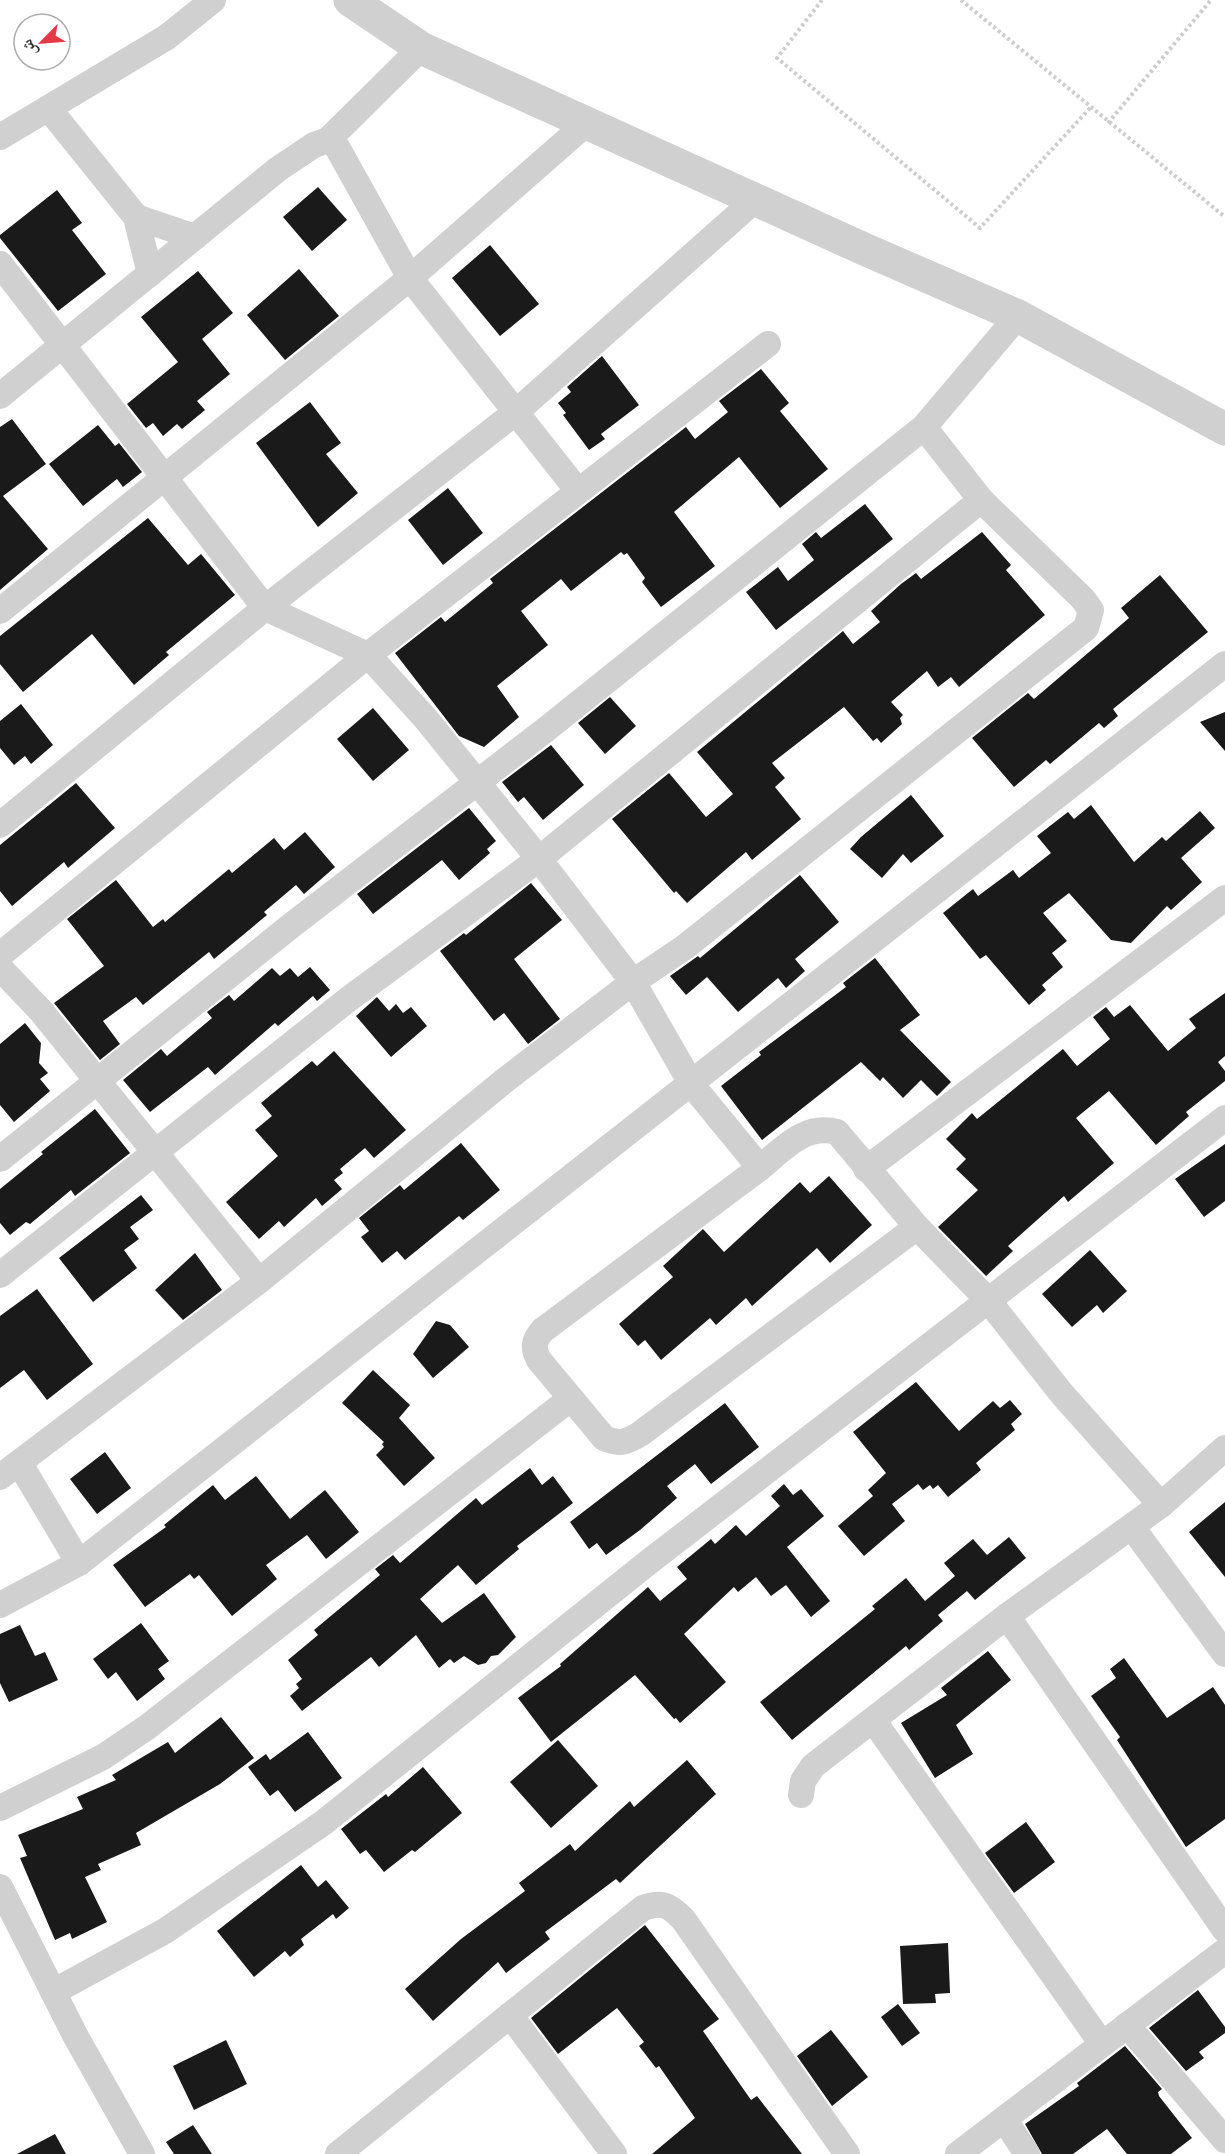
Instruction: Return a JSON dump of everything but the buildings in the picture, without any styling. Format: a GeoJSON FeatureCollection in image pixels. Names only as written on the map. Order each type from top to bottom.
{"type":"FeatureCollection","features":[{"type":"Feature","properties":{"kind":"street"},"geometry":{"type":"LineString","coordinates":[[0,137],[167,37],[213,0]]}},
{"type":"Feature","properties":{"kind":"street"},"geometry":{"type":"LineString","coordinates":[[350,0],[421,48],[864,249],[1018,316],[1225,429]]}},
{"type":"Feature","properties":{"kind":"street"},"geometry":{"type":"LineString","coordinates":[[0,396],[278,169],[314,145],[328,140],[421,48]]}},
{"type":"Feature","properties":{"kind":"street"},"geometry":{"type":"LineString","coordinates":[[49,109],[136,217],[150,274]]}},
{"type":"Feature","properties":{"kind":"street"},"geometry":{"type":"LineString","coordinates":[[0,611],[410,278],[588,122]]}},
{"type":"Feature","properties":{"kind":"street"},"geometry":{"type":"LineString","coordinates":[[328,140],[338,147],[410,278],[578,491]]}},
{"type":"Feature","properties":{"kind":"street"},"geometry":{"type":"LineString","coordinates":[[0,825],[265,608],[516,412],[756,199]]}},
{"type":"Feature","properties":{"kind":"street"},"geometry":{"type":"LineString","coordinates":[[136,217],[195,237]]}},
{"type":"Feature","properties":{"kind":"street"},"geometry":{"type":"LineString","coordinates":[[0,264],[265,608],[368,655],[426,718],[539,859],[633,982],[692,1085],[760,1168]]}},
{"type":"Feature","properties":{"kind":"street"},"geometry":{"type":"LineString","coordinates":[[0,1159],[475,782],[544,731],[924,427],[1018,316]]}},
{"type":"Feature","properties":{"kind":"street"},"geometry":{"type":"LineString","coordinates":[[259,1281],[40,1011],[2,951],[368,655],[768,344]]}},
{"type":"Feature","properties":{"kind":"street"},"geometry":{"type":"LineString","coordinates":[[79,1563],[10,1470],[259,1281],[504,1081],[568,1035],[633,982],[685,947],[1086,628],[1091,610],[1083,600],[981,500],[924,427]]}},
{"type":"Feature","properties":{"kind":"street"},"geometry":{"type":"LineString","coordinates":[[0,1275],[350,998],[539,859],[981,500]]}},
{"type":"Feature","properties":{"kind":"street"},"geometry":{"type":"LineString","coordinates":[[0,1605],[79,1563],[692,1085],[1225,664]]}},
{"type":"Feature","properties":{"kind":"street"},"geometry":{"type":"LineString","coordinates":[[866,1169],[1225,898]]}},
{"type":"Feature","properties":{"kind":"street"},"geometry":{"type":"LineString","coordinates":[[53,1992],[165,1931],[323,1823],[650,1561],[987,1299],[1225,1118]]}},
{"type":"Feature","properties":{"kind":"street"},"geometry":{"type":"LineString","coordinates":[[916,1227],[627,1442],[614,1443],[604,1438],[570,1400],[539,1360],[535,1351],[536,1338],[543,1330],[801,1135],[826,1129],[837,1132],[916,1227],[987,1299],[1062,1394],[1161,1505]]}},
{"type":"Feature","properties":{"kind":"street"},"geometry":{"type":"LineString","coordinates":[[0,1808],[103,1757],[146,1728],[570,1400]]}},
{"type":"Feature","properties":{"kind":"street"},"geometry":{"type":"LineString","coordinates":[[801,1794],[803,1781],[813,1766],[1007,1616],[1161,1505],[1225,1448]]}},
{"type":"Feature","properties":{"kind":"street"},"geometry":{"type":"LineString","coordinates":[[1132,1527],[1225,1654]]}},
{"type":"Feature","properties":{"kind":"street"},"geometry":{"type":"LineString","coordinates":[[1007,1616],[1225,1930]]}},
{"type":"Feature","properties":{"kind":"street"},"geometry":{"type":"LineString","coordinates":[[873,1720],[1102,2044]]}},
{"type":"Feature","properties":{"kind":"street"},"geometry":{"type":"LineString","coordinates":[[0,1887],[53,1992],[141,2154]]}},
{"type":"Feature","properties":{"kind":"street"},"geometry":{"type":"LineString","coordinates":[[352,2150],[510,2015],[643,1908],[656,1903],[664,1904],[683,1919],[847,2154]]}},
{"type":"Feature","properties":{"kind":"street"},"geometry":{"type":"LineString","coordinates":[[958,2154],[1225,1951]]}},
{"type":"Feature","properties":{"kind":"street"},"geometry":{"type":"LineString","coordinates":[[510,2015],[614,2154]]}},
{"type":"Feature","properties":{"kind":"street"},"geometry":{"type":"LineString","coordinates":[[1127,2025],[1225,2140]]}},
{"type":"Feature","properties":{"kind":"street"},"geometry":{"type":"LineString","coordinates":[[1004,2119],[1028,2154]]}},
{"type":"Feature","properties":{"kind":"path"},"geometry":{"type":"LineString","coordinates":[[822,0],[777,58],[980,228],[1090,108]]}},
{"type":"Feature","properties":{"kind":"path"},"geometry":{"type":"LineString","coordinates":[[961,0],[1225,217]]}},
{"type":"Feature","properties":{"kind":"path"},"geometry":{"type":"LineString","coordinates":[[1108,123],[1211,0]]}}]}
